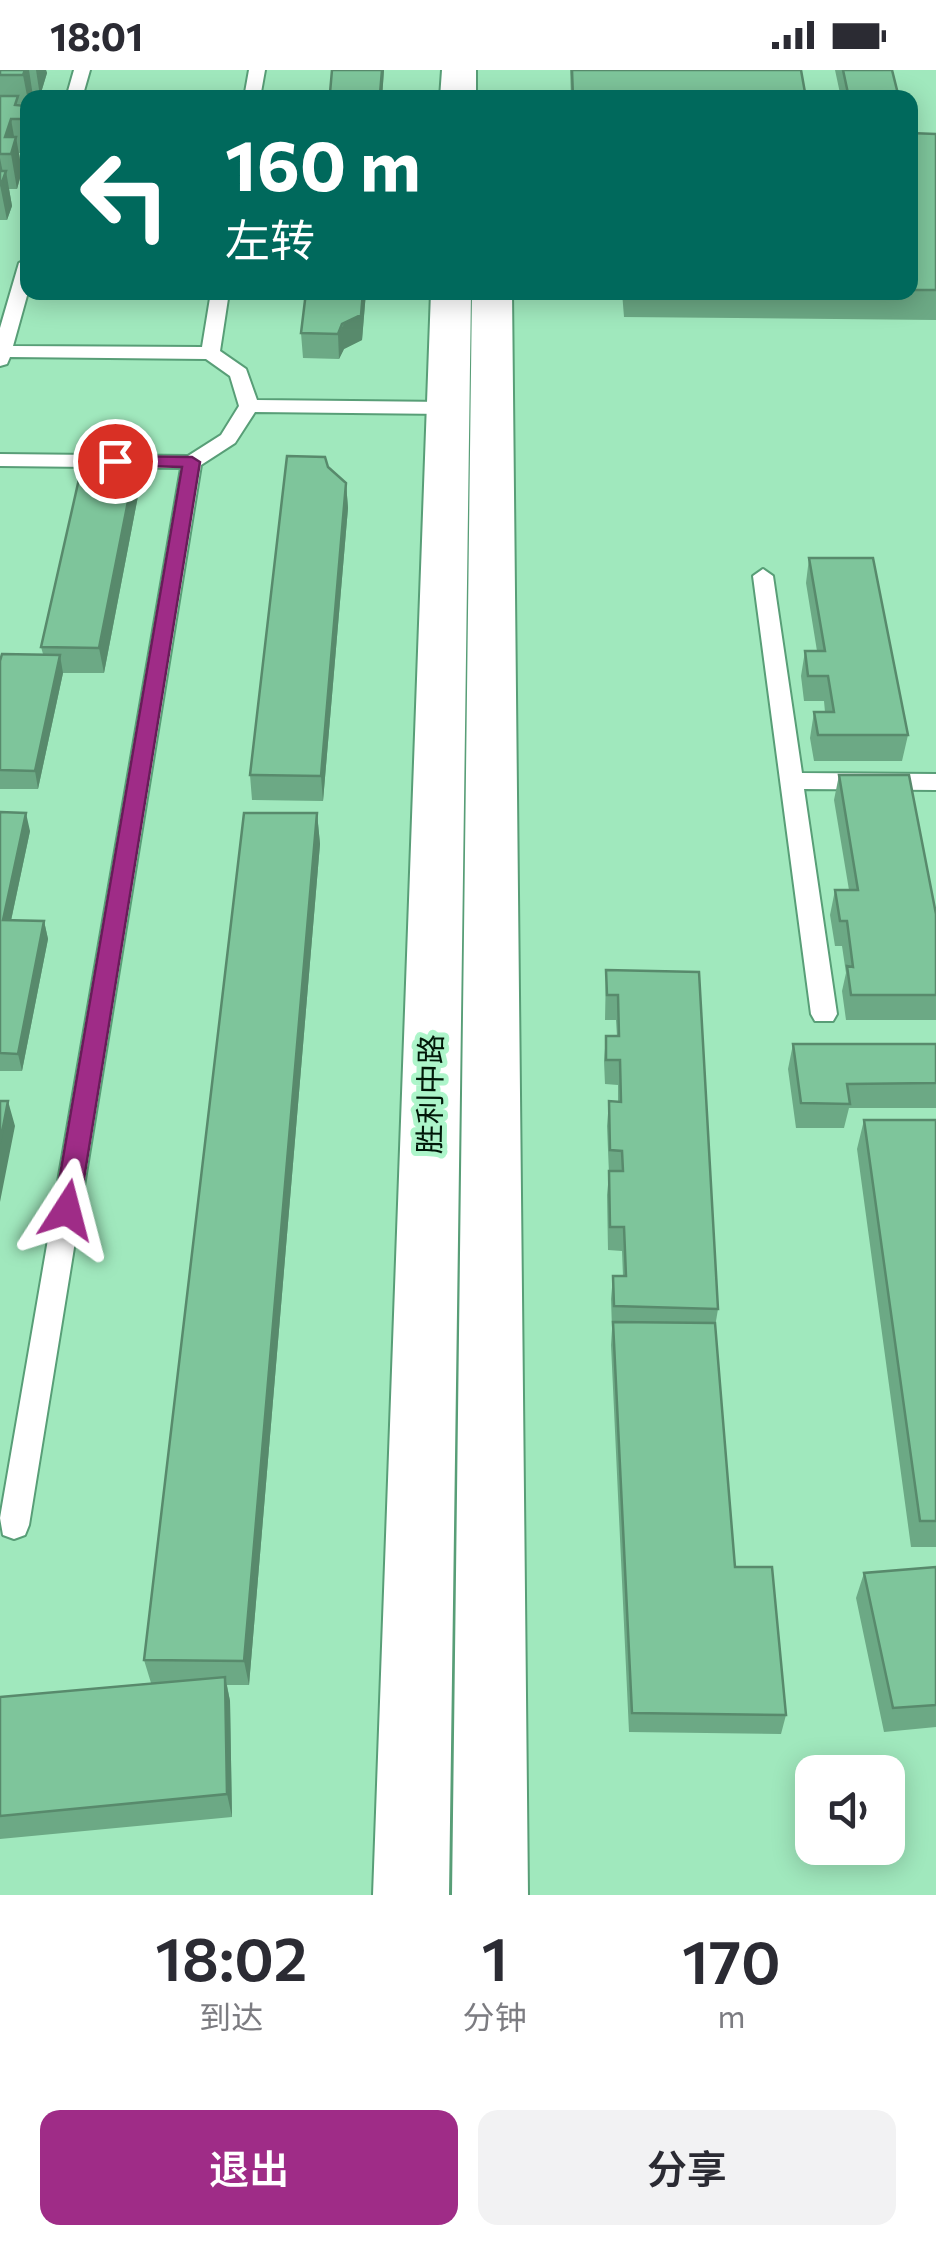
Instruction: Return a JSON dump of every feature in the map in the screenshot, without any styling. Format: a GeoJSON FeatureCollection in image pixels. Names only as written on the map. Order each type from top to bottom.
{"type":"FeatureCollection","features":[{"type":"Feature","properties":{"kind":"street","name":"胜利中路"},"geometry":{"type":"LineString","coordinates":[[411,1895],[451,300]]}},
{"type":"Feature","properties":{"kind":"street","name":"胜利中路"},"geometry":{"type":"LineString","coordinates":[[490,1895],[492,300]]}},
{"type":"Feature","properties":{"kind":"lane"},"geometry":{"type":"LineString","coordinates":[[0,460],[192,462],[228,439],[249,406],[239,374],[210,352],[1,354],[20,290]]}},
{"type":"Feature","properties":{"kind":"lane"},"geometry":{"type":"LineString","coordinates":[[210,352],[219,300]]}},
{"type":"Feature","properties":{"kind":"lane"},"geometry":{"type":"LineString","coordinates":[[249,406],[448,408]]}},
{"type":"Feature","properties":{"kind":"lane"},"geometry":{"type":"LineString","coordinates":[[14,1524],[192,462]]}},
{"type":"Feature","properties":{"kind":"lane"},"geometry":{"type":"LineString","coordinates":[[763,576],[824,1014]]}},
{"type":"Feature","properties":{"kind":"lane"},"geometry":{"type":"LineString","coordinates":[[791,781],[936,782]]}},
{"type":"Feature","properties":{"kind":"building"},"geometry":{"type":"Polygon","coordinates":[[[0,70],[25,70],[23,75],[0,75],[0,70]]]}},
{"type":"Feature","properties":{"kind":"building"},"geometry":{"type":"Polygon","coordinates":[[[332,70],[382,70],[380,90],[330,90],[332,70]]]}},
{"type":"Feature","properties":{"kind":"building"},"geometry":{"type":"Polygon","coordinates":[[[572,70],[801,70],[805,90],[573,90],[572,70]]]}},
{"type":"Feature","properties":{"kind":"building"},"geometry":{"type":"Polygon","coordinates":[[[843,70],[892,70],[897,90],[847,90],[843,70]]]}},
{"type":"Feature","properties":{"kind":"building"},"geometry":{"type":"Polygon","coordinates":[[[0,96],[18,96],[15,105],[20,105],[20,119],[11,119],[5,137],[16,137],[11,154],[0,154],[0,96]]]}},
{"type":"Feature","properties":{"kind":"building"},"geometry":{"type":"Polygon","coordinates":[[[918,133],[936,134],[936,290],[918,290],[918,133]]]}},
{"type":"Feature","properties":{"kind":"building"},"geometry":{"type":"Polygon","coordinates":[[[305,300],[362,300],[361,315],[342,324],[338,334],[301,333],[305,300]]]}},
{"type":"Feature","properties":{"kind":"building"},"geometry":{"type":"Polygon","coordinates":[[[287,456],[325,457],[328,467],[346,483],[321,776],[250,775],[287,456]]]}},
{"type":"Feature","properties":{"kind":"building"},"geometry":{"type":"Polygon","coordinates":[[[81,470],[134,471],[99,648],[41,647],[81,470]]]}},
{"type":"Feature","properties":{"kind":"building"},"geometry":{"type":"Polygon","coordinates":[[[809,558],[873,558],[908,735],[818,735],[814,712],[834,712],[828,676],[808,676],[805,651],[825,651],[809,558]]]}},
{"type":"Feature","properties":{"kind":"building"},"geometry":{"type":"Polygon","coordinates":[[[2,654],[60,655],[35,771],[0,770],[2,654]]]}},
{"type":"Feature","properties":{"kind":"building"},"geometry":{"type":"Polygon","coordinates":[[[839,775],[909,775],[936,914],[936,995],[851,995],[847,966],[853,967],[847,921],[840,921],[835,890],[858,890],[839,775]]]}},
{"type":"Feature","properties":{"kind":"building"},"geometry":{"type":"Polygon","coordinates":[[[0,812],[26,813],[3,920],[44,921],[18,1054],[0,1053],[0,812]]]}},
{"type":"Feature","properties":{"kind":"building"},"geometry":{"type":"Polygon","coordinates":[[[244,813],[317,813],[244,1661],[144,1660],[244,813]]]}},
{"type":"Feature","properties":{"kind":"building"},"geometry":{"type":"Polygon","coordinates":[[[606,970],[699,972],[718,1309],[614,1306],[613,1276],[626,1276],[624,1227],[610,1227],[609,1171],[623,1171],[622,1151],[610,1150],[609,1101],[621,1102],[620,1060],[606,1060],[606,1036],[619,1036],[618,995],[607,995],[606,970]]]}},
{"type":"Feature","properties":{"kind":"building"},"geometry":{"type":"Polygon","coordinates":[[[793,1044],[936,1044],[936,1083],[847,1084],[850,1104],[801,1103],[793,1044]]]}},
{"type":"Feature","properties":{"kind":"building"},"geometry":{"type":"Polygon","coordinates":[[[0,1101],[8,1101],[0,1143],[0,1101]]]}},
{"type":"Feature","properties":{"kind":"building"},"geometry":{"type":"Polygon","coordinates":[[[864,1120],[936,1120],[936,1521],[920,1521],[864,1120]]]}},
{"type":"Feature","properties":{"kind":"building"},"geometry":{"type":"Polygon","coordinates":[[[613,1322],[715,1323],[735,1567],[772,1567],[786,1715],[632,1713],[613,1322]]]}},
{"type":"Feature","properties":{"kind":"building"},"geometry":{"type":"Polygon","coordinates":[[[936,1567],[936,1705],[893,1708],[864,1573],[936,1567]]]}},
{"type":"Feature","properties":{"kind":"building"},"geometry":{"type":"Polygon","coordinates":[[[225,1677],[227,1794],[0,1816],[0,1697],[225,1677]]]}},
{"type":"Feature","properties":{"kind":"route"},"geometry":{"type":"LineString","coordinates":[[67,1210],[192,462],[115,461]]}}]}
